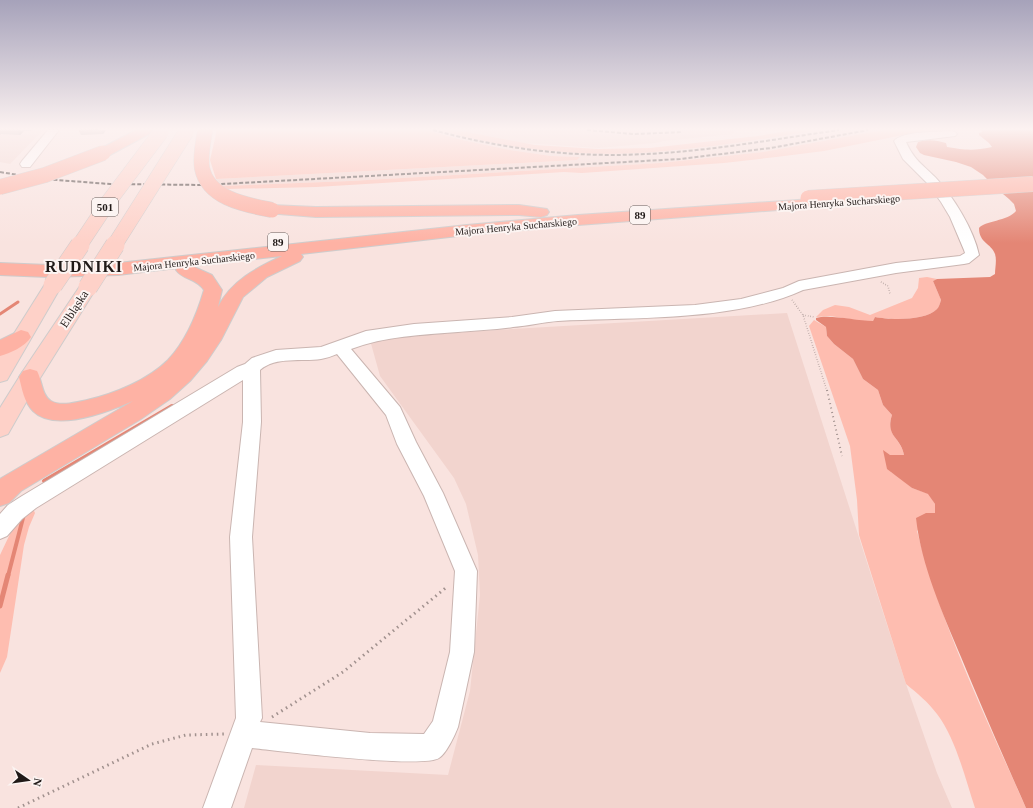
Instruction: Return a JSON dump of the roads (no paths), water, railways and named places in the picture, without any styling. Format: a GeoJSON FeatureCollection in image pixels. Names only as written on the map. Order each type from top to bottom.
{"type":"FeatureCollection","features":[{"type":"Feature","properties":{"kind":"highway"},"geometry":{"type":"LineString","coordinates":[[0,186],[45,175],[64,168]]}},
{"type":"Feature","properties":{"kind":"highway"},"geometry":{"type":"LineString","coordinates":[[203,168],[211,185],[224,196],[251,206],[272,210],[316,212],[519,210],[556,214]]}},
{"type":"Feature","properties":{"kind":"highway","name":"Majora Henryka Sucharskiego"},"geometry":{"type":"LineString","coordinates":[[0,269],[48,271],[118,269],[467,230],[586,219],[1033,184]]}},
{"type":"Feature","properties":{"kind":"highway","name":"Majora Henryka Sucharskiego"},"geometry":{"type":"LineString","coordinates":[[0,257],[60,260],[135,257],[410,226],[556,214],[1033,190]]}},
{"type":"Feature","properties":{"kind":"highway"},"geometry":{"type":"LineString","coordinates":[[0,277],[69,279],[185,270],[436,240],[467,230]]}},
{"type":"Feature","properties":{"kind":"highway"},"geometry":{"type":"LineString","coordinates":[[0,495],[12,484],[133,413],[162,393],[200,356],[211,340],[228,305],[236,293],[261,273],[294,257]]}},
{"type":"Feature","properties":{"kind":"highway"},"geometry":{"type":"LineString","coordinates":[[30,377],[37,401],[46,409],[59,412],[77,412],[96,408],[147,385],[163,375],[174,366],[185,352],[210,304],[213,290],[206,279],[185,270]]}},
{"type":"Feature","properties":{"kind":"highway"},"geometry":{"type":"LineString","coordinates":[[0,349],[21,337]]}},
{"type":"Feature","properties":{"kind":"main road","name":"501"},"geometry":{"type":"LineString","coordinates":[[0,374],[53,285],[132,168]]}},
{"type":"Feature","properties":{"kind":"main road","name":"Elbląska"},"geometry":{"type":"LineString","coordinates":[[0,428],[30,377],[164,168]]}},
{"type":"Feature","properties":{"kind":"street"},"geometry":{"type":"LineString","coordinates":[[0,529],[15,512],[29,502],[243,371],[251,368],[258,362],[276,356],[322,353],[366,337],[414,330],[512,322],[554,316],[695,310],[741,304],[785,292],[799,286],[896,268],[958,261],[969,258],[972,255],[971,250],[957,216],[932,181],[918,168]]}},
{"type":"Feature","properties":{"kind":"street"},"geometry":{"type":"LineString","coordinates":[[243,734],[370,746],[431,748],[445,727],[462,652],[466,571],[433,492],[407,444],[394,412],[340,347]]}},
{"type":"Feature","properties":{"kind":"street"},"geometry":{"type":"LineString","coordinates":[[217,808],[249,718],[241,537],[252,422],[251,368]]}},
{"type":"Feature","properties":{"kind":"waterway"},"geometry":{"type":"LineString","coordinates":[[0,314],[18,302]]}},
{"type":"Feature","properties":{"kind":"waterway"},"geometry":{"type":"LineString","coordinates":[[44,481],[172,406]]}},
{"type":"Feature","properties":{"kind":"waterway"},"geometry":{"type":"LineString","coordinates":[[8,576],[24,514]]}},
{"type":"Feature","properties":{"kind":"waterway"},"geometry":{"type":"LineString","coordinates":[[0,606],[8,575]]}},
{"type":"Feature","properties":{"kind":"railway"},"geometry":{"type":"LineString","coordinates":[[0,172],[43,179],[110,184],[204,185],[521,168]]}},
{"type":"Feature","properties":{"kind":"district","name":"RUDNIKI"},"geometry":{"type":"Point","coordinates":[84,266]}}]}
